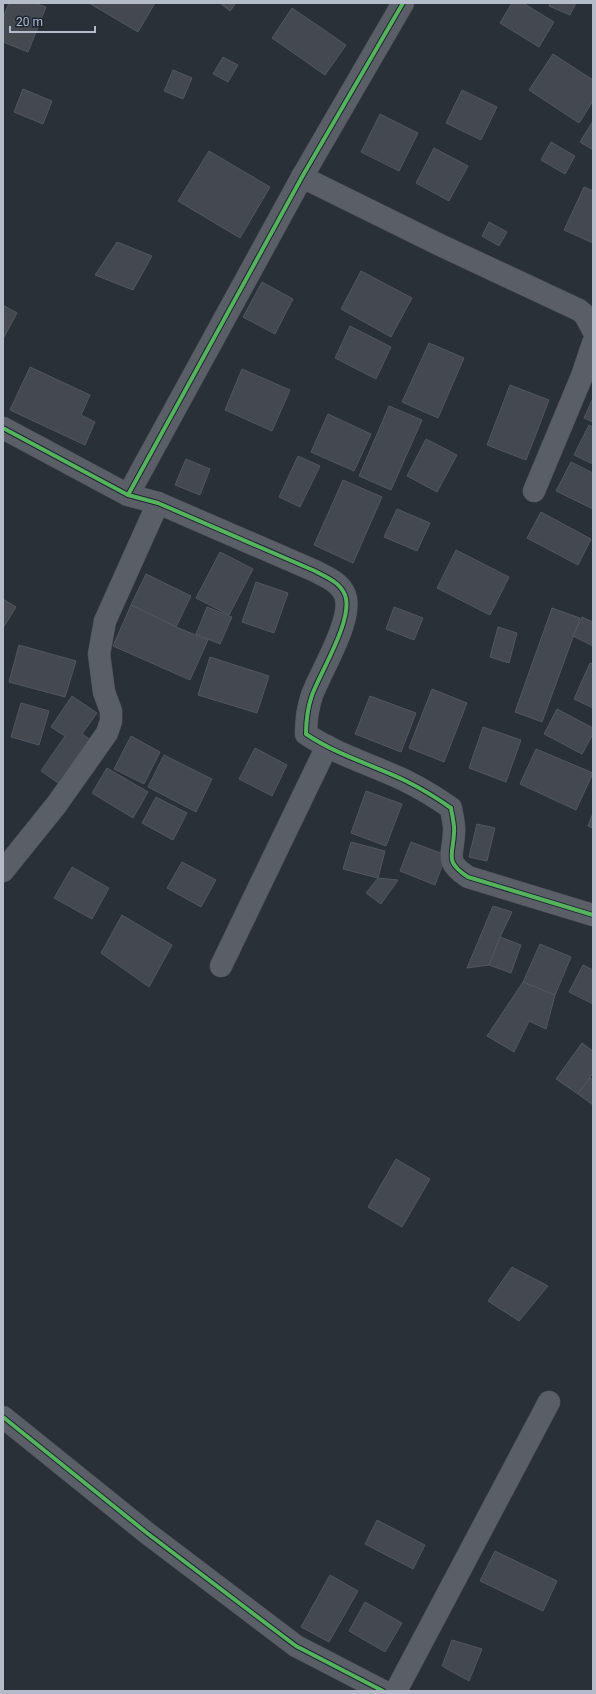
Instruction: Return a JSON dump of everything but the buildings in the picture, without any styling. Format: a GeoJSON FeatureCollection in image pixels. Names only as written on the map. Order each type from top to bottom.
{"type":"FeatureCollection","features":[{"type":"Feature","properties":{"kind":"street"},"geometry":{"type":"LineString","coordinates":[[128,495],[302,177],[403,3]]}},
{"type":"Feature","properties":{"kind":"street"},"geometry":{"type":"LineString","coordinates":[[302,177],[440,245],[579,310],[585,315],[593,330]]}},
{"type":"Feature","properties":{"kind":"street"},"geometry":{"type":"LineString","coordinates":[[534,491],[582,376],[593,343]]}},
{"type":"Feature","properties":{"kind":"street"},"geometry":{"type":"LineString","coordinates":[[3,428],[128,495],[158,503],[315,571],[336,582],[345,596],[346,613],[339,635],[312,696],[307,719],[306,734],[327,746],[406,780],[433,795],[451,808],[454,833],[450,855],[456,869],[468,877],[593,915]]}},
{"type":"Feature","properties":{"kind":"street"},"geometry":{"type":"LineString","coordinates":[[3,871],[57,804],[107,733],[111,721],[111,711],[104,692],[101,674],[98,654],[100,640],[105,621],[158,503]]}},
{"type":"Feature","properties":{"kind":"street"},"geometry":{"type":"LineString","coordinates":[[221,966],[327,746]]}},
{"type":"Feature","properties":{"kind":"street"},"geometry":{"type":"LineString","coordinates":[[396,1691],[549,1402]]}},
{"type":"Feature","properties":{"kind":"street"},"geometry":{"type":"LineString","coordinates":[[3,1417],[147,1533],[296,1646],[383,1691]]}},
{"type":"Feature","properties":{"kind":"cycle path"},"geometry":{"type":"LineString","coordinates":[[128,495],[302,177],[403,3]]}},
{"type":"Feature","properties":{"kind":"cycle path"},"geometry":{"type":"LineString","coordinates":[[3,428],[128,495],[158,503],[315,571],[336,583],[343,590],[345,595],[347,605],[345,617],[335,645],[312,695],[309,704],[306,734],[330,748],[406,781],[451,808],[454,824],[452,858],[456,867],[468,877],[593,915]]}},
{"type":"Feature","properties":{"kind":"cycle path"},"geometry":{"type":"LineString","coordinates":[[3,1417],[147,1533],[296,1646],[383,1691]]}}]}
